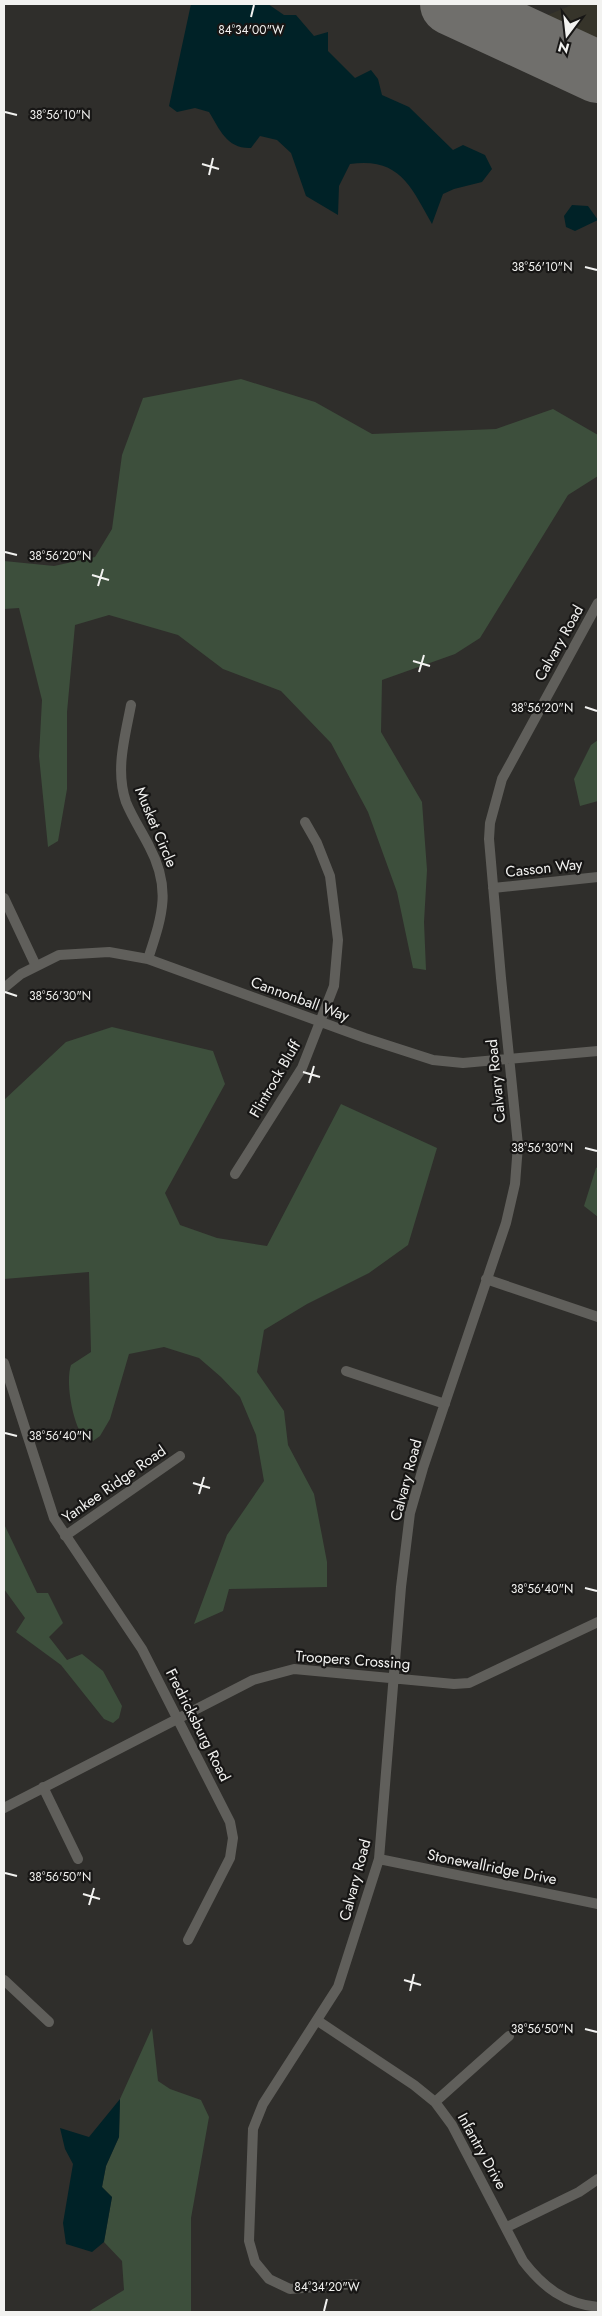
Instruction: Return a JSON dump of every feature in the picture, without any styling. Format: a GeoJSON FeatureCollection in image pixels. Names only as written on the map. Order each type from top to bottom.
{"type":"FeatureCollection","features":[{"type":"Feature","properties":{"kind":"street","name":"Calvary Road"},"geometry":{"type":"LineString","coordinates":[[355,2284],[303,2289],[280,2285],[269,2279],[258,2267],[251,2252],[249,2241],[255,2120],[263,2104],[318,2021],[338,1987],[379,1859],[401,1587],[410,1512],[506,1223],[518,1167],[518,1145],[493,888],[490,823],[502,779],[598,603]]}},
{"type":"Feature","properties":{"kind":"street","name":"Musket Circle"},"geometry":{"type":"LineString","coordinates":[[131,705],[122,756],[123,789],[126,803],[156,858],[164,887],[161,920],[148,959]]}},
{"type":"Feature","properties":{"kind":"street","name":"Flintrock Bluff"},"geometry":{"type":"LineString","coordinates":[[235,1174],[302,1068],[334,986],[338,940],[330,876],[317,842],[305,822]]}},
{"type":"Feature","properties":{"kind":"street","name":"Casson Way"},"geometry":{"type":"LineString","coordinates":[[493,888],[598,877]]}},
{"type":"Feature","properties":{"kind":"street"},"geometry":{"type":"LineString","coordinates":[[4,898],[36,966]]}},
{"type":"Feature","properties":{"kind":"street","name":"Cannonball Way"},"geometry":{"type":"LineString","coordinates":[[4,988],[36,966],[59,956],[94,951],[148,959],[320,1022],[433,1060],[463,1063],[598,1051]]}},
{"type":"Feature","properties":{"kind":"street"},"geometry":{"type":"LineString","coordinates":[[486,1279],[598,1317]]}},
{"type":"Feature","properties":{"kind":"street","name":"Fredricksburg Road"},"geometry":{"type":"LineString","coordinates":[[4,1363],[43,1490],[54,1518],[64,1536],[118,1610],[142,1649],[230,1822],[232,1838],[230,1858],[188,1940]]}},
{"type":"Feature","properties":{"kind":"street"},"geometry":{"type":"LineString","coordinates":[[346,1372],[445,1404]]}},
{"type":"Feature","properties":{"kind":"street","name":"Yankee Ridge Road"},"geometry":{"type":"LineString","coordinates":[[64,1536],[180,1456]]}},
{"type":"Feature","properties":{"kind":"street","name":"Troopers Crossing"},"geometry":{"type":"LineString","coordinates":[[4,1808],[253,1680],[294,1668],[395,1679],[454,1684],[469,1683],[598,1622]]}},
{"type":"Feature","properties":{"kind":"street"},"geometry":{"type":"LineString","coordinates":[[43,1788],[78,1860]]}},
{"type":"Feature","properties":{"kind":"street","name":"Stonewallridge Drive"},"geometry":{"type":"LineString","coordinates":[[379,1859],[598,1903]]}},
{"type":"Feature","properties":{"kind":"street"},"geometry":{"type":"LineString","coordinates":[[4,1980],[49,2022]]}},
{"type":"Feature","properties":{"kind":"street","name":"Infantry Drive"},"geometry":{"type":"LineString","coordinates":[[318,2021],[435,2102],[452,2125],[507,2227],[523,2261],[535,2277],[560,2296],[583,2305],[598,2307]]}},
{"type":"Feature","properties":{"kind":"street"},"geometry":{"type":"LineString","coordinates":[[435,2102],[509,2036]]}},
{"type":"Feature","properties":{"kind":"street"},"geometry":{"type":"LineString","coordinates":[[507,2227],[578,2192],[598,2179]]}},
{"type":"Feature","properties":{"kind":"shaded area"},"geometry":{"type":"Polygon","coordinates":[[[420,4],[490,4],[531,22],[574,4],[598,4],[598,89],[420,4]]]}},
{"type":"Feature","properties":{"kind":"green space"},"geometry":{"type":"Polygon","coordinates":[[[241,379],[315,402],[372,434],[496,429],[553,409],[598,435],[598,476],[568,495],[480,638],[455,654],[382,680],[381,732],[422,802],[427,870],[424,922],[426,970],[413,968],[397,892],[368,812],[331,743],[281,691],[223,669],[178,635],[109,615],[75,625],[67,712],[67,789],[58,841],[48,847],[39,756],[42,700],[19,608],[4,609],[4,561],[54,566],[95,557],[112,529],[122,455],[143,398],[241,379]]]}},
{"type":"Feature","properties":{"kind":"green space"},"geometry":{"type":"Polygon","coordinates":[[[598,740],[598,801],[580,806],[574,779],[591,745],[598,740]]]}},
{"type":"Feature","properties":{"kind":"green space"},"geometry":{"type":"Polygon","coordinates":[[[112,1027],[213,1051],[225,1084],[165,1193],[180,1225],[217,1238],[267,1246],[341,1104],[437,1148],[408,1245],[369,1273],[307,1304],[264,1330],[257,1372],[284,1411],[288,1445],[314,1494],[327,1562],[327,1587],[229,1589],[223,1611],[194,1624],[227,1535],[264,1481],[256,1435],[240,1397],[199,1358],[164,1347],[129,1354],[110,1419],[100,1436],[93,1441],[86,1440],[77,1426],[71,1404],[69,1373],[71,1365],[91,1352],[89,1272],[4,1279],[4,1100],[66,1042],[112,1027]]]}},
{"type":"Feature","properties":{"kind":"green space"},"geometry":{"type":"Polygon","coordinates":[[[598,1167],[598,1217],[584,1206],[596,1168],[598,1167]]]}},
{"type":"Feature","properties":{"kind":"green space"},"geometry":{"type":"Polygon","coordinates":[[[4,1524],[37,1593],[48,1593],[63,1623],[49,1637],[67,1660],[82,1654],[103,1671],[122,1706],[119,1718],[113,1723],[104,1719],[61,1665],[16,1632],[25,1618],[4,1589],[4,1524]]]}},
{"type":"Feature","properties":{"kind":"green space"},"geometry":{"type":"Polygon","coordinates":[[[152,2028],[158,2081],[170,2089],[201,2100],[209,2117],[191,2218],[191,2312],[88,2312],[124,2290],[122,2261],[104,2242],[112,2197],[102,2187],[106,2166],[119,2137],[120,2099],[152,2028]]]}},
{"type":"Feature","properties":{"kind":"water"},"geometry":{"type":"Polygon","coordinates":[[[191,4],[268,4],[284,15],[296,15],[314,36],[328,32],[328,51],[355,78],[371,70],[378,79],[382,95],[409,107],[453,150],[463,145],[485,155],[492,169],[482,182],[454,189],[443,194],[432,224],[410,187],[392,170],[381,165],[367,163],[350,164],[339,186],[338,215],[306,196],[291,153],[277,140],[260,136],[251,148],[236,145],[225,137],[209,112],[195,108],[177,112],[169,106],[191,4]]]}},
{"type":"Feature","properties":{"kind":"water"},"geometry":{"type":"Polygon","coordinates":[[[572,205],[588,206],[598,220],[575,231],[566,227],[564,216],[572,205]]]}},
{"type":"Feature","properties":{"kind":"water"},"geometry":{"type":"Polygon","coordinates":[[[120,2099],[119,2137],[106,2166],[102,2187],[112,2197],[104,2242],[92,2252],[66,2244],[63,2223],[73,2164],[65,2149],[60,2128],[89,2137],[120,2099]]]}},
{"type":"Feature","properties":{"kind":"runway"},"geometry":{"type":"LineString","coordinates":[[451,4],[598,72]]}}]}
